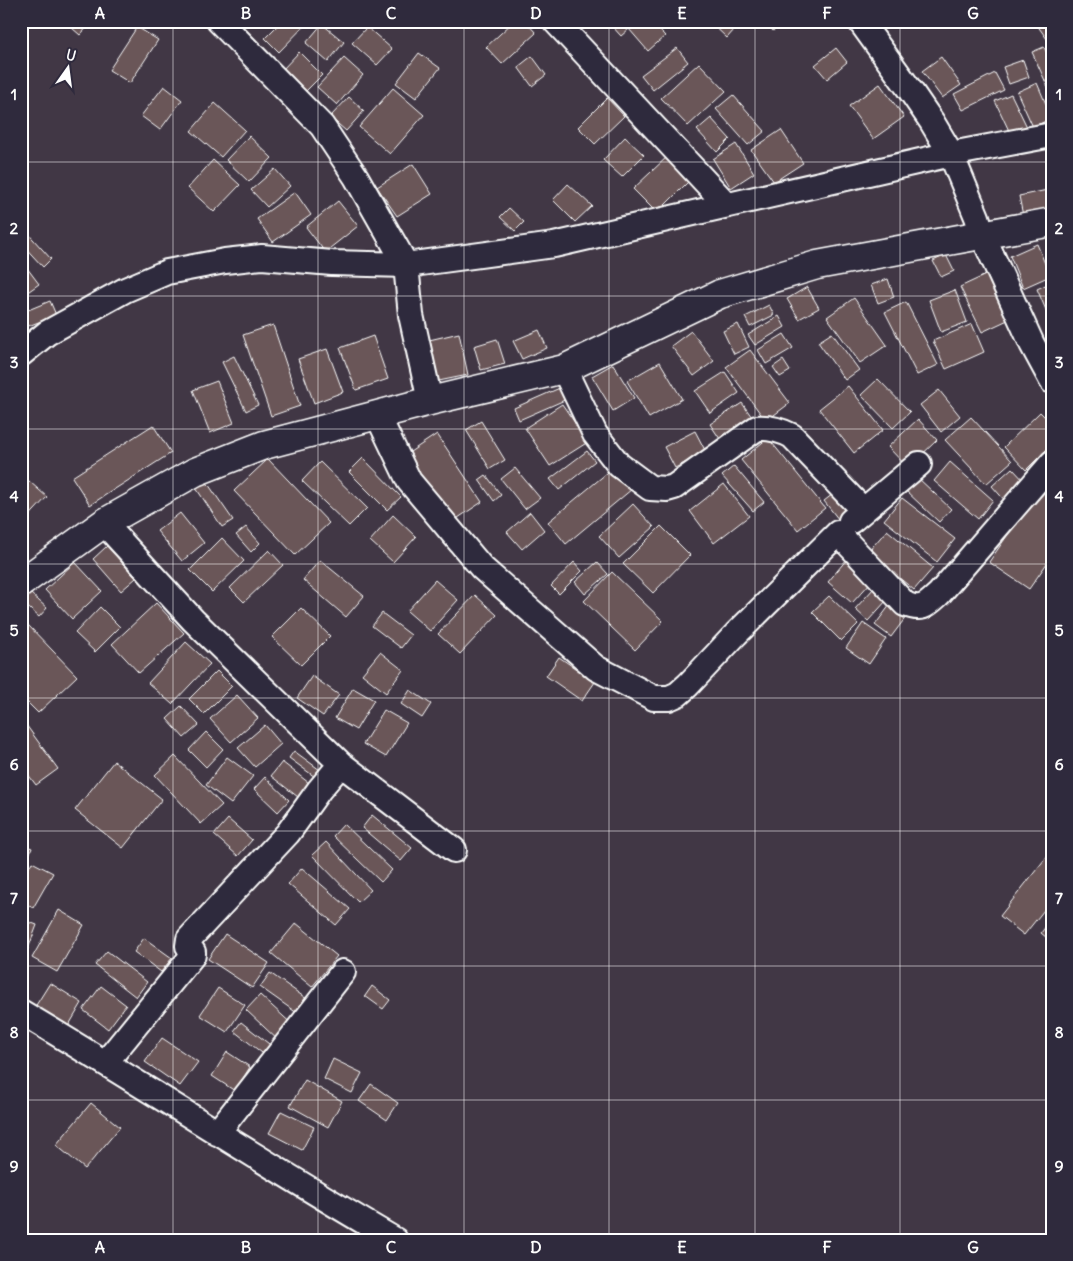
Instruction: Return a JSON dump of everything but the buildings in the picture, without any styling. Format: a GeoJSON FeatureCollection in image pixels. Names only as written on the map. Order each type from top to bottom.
{"type":"FeatureCollection","features":[{"type":"Feature","properties":{"kind":"main road"},"geometry":{"type":"LineString","coordinates":[[21,583],[104,523],[195,472],[264,445],[377,414],[564,369],[720,294],[817,265],[980,226],[1052,222]]}},
{"type":"Feature","properties":{"kind":"street"},"geometry":{"type":"LineString","coordinates":[[219,21],[322,126],[356,178],[407,273],[411,316],[430,401]]}},
{"type":"Feature","properties":{"kind":"street"},"geometry":{"type":"LineString","coordinates":[[555,21],[726,205]]}},
{"type":"Feature","properties":{"kind":"street"},"geometry":{"type":"LineString","coordinates":[[860,21],[932,122],[954,160],[980,226],[1032,344],[1052,381]]}},
{"type":"Feature","properties":{"kind":"street"},"geometry":{"type":"LineString","coordinates":[[21,354],[47,333],[125,290],[167,272],[224,261],[262,257],[332,263],[407,273],[554,245],[726,205],[954,160],[1052,135]]}},
{"type":"Feature","properties":{"kind":"street"},"geometry":{"type":"LineString","coordinates":[[564,369],[595,434],[619,465],[650,488],[667,489],[674,487],[757,428],[769,428],[780,430],[792,436],[863,510]]}},
{"type":"Feature","properties":{"kind":"street"},"geometry":{"type":"LineString","coordinates":[[377,414],[409,481],[482,568],[596,668],[654,698],[669,698],[678,694],[838,533],[919,464]]}},
{"type":"Feature","properties":{"kind":"street"},"geometry":{"type":"LineString","coordinates":[[838,533],[904,604],[919,608],[926,606],[939,594],[1052,463]]}},
{"type":"Feature","properties":{"kind":"street"},"geometry":{"type":"LineString","coordinates":[[104,523],[193,620],[341,764],[454,850]]}},
{"type":"Feature","properties":{"kind":"street"},"geometry":{"type":"LineString","coordinates":[[106,1062],[193,955],[187,942],[189,939],[288,833],[319,790],[341,764]]}},
{"type":"Feature","properties":{"kind":"street"},"geometry":{"type":"LineString","coordinates":[[217,1133],[343,972]]}},
{"type":"Feature","properties":{"kind":"street"},"geometry":{"type":"LineString","coordinates":[[21,1012],[106,1062],[217,1133],[395,1240]]}}]}
